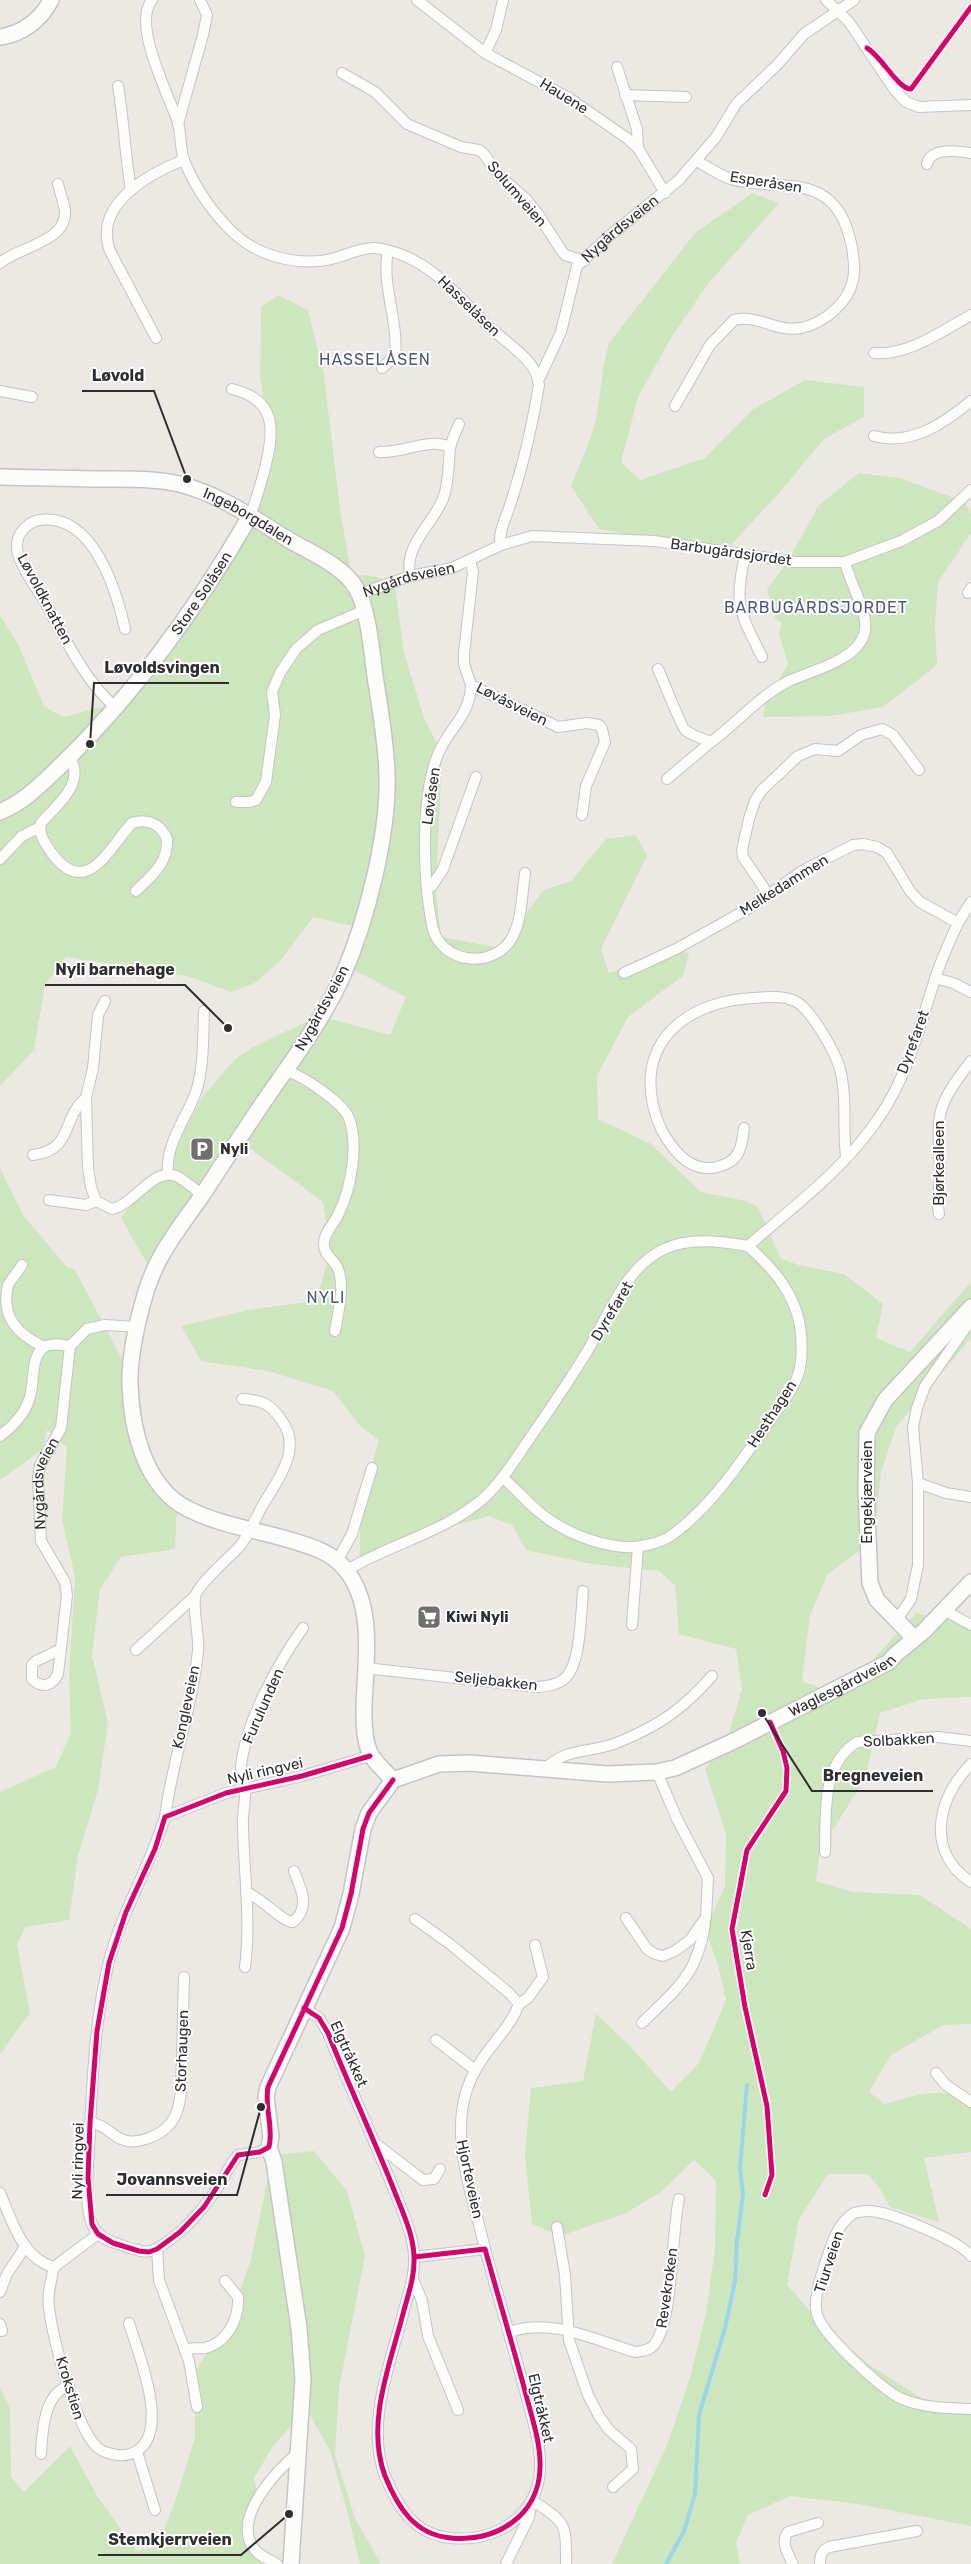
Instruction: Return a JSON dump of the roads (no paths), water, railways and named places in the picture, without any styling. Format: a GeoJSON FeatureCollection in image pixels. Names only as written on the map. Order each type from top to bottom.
{"type":"FeatureCollection","features":[{"type":"Feature","properties":{"kind":"main road"},"geometry":{"type":"LineString","coordinates":[[0,37],[19,32],[34,23],[51,0]]}},
{"type":"Feature","properties":{"kind":"main road","name":"Ingeborgdalen"},"geometry":{"type":"LineString","coordinates":[[0,477],[155,480],[183,485],[208,494],[250,516],[334,567],[353,583],[360,594]]}},
{"type":"Feature","properties":{"kind":"main road","name":"Store Solåsen"},"geometry":{"type":"LineString","coordinates":[[0,812],[18,804],[34,793],[70,758],[115,707],[178,631],[250,516]]}},
{"type":"Feature","properties":{"kind":"main road","name":"Nygårdsveien"},"geometry":{"type":"LineString","coordinates":[[256,1531],[224,1524],[185,1508],[160,1484],[143,1458],[135,1430],[130,1385],[131,1361],[137,1328],[158,1261],[286,1070],[343,975],[370,896],[382,838],[387,772],[370,642],[360,594]]}},
{"type":"Feature","properties":{"kind":"main road","name":"Engekjærveien"},"geometry":{"type":"LineString","coordinates":[[914,1638],[877,1600],[870,1584],[866,1490],[867,1433],[885,1400],[971,1308]]}},
{"type":"Feature","properties":{"kind":"main road"},"geometry":{"type":"LineString","coordinates":[[256,1531],[311,1546],[342,1565],[360,1596],[363,1608],[365,1668],[364,1719],[370,1756],[393,1780],[369,1813],[363,1829],[351,1894],[342,1928],[268,2086],[266,2097],[271,2137],[269,2148],[274,2162],[299,2328],[303,2379],[291,2564]]}},
{"type":"Feature","properties":{"kind":"main road","name":"Waglesgårdveien"},"geometry":{"type":"LineString","coordinates":[[393,1780],[439,1764],[470,1763],[607,1774],[657,1772],[675,1768],[734,1741],[840,1686],[866,1676],[889,1662],[971,1582]]}},
{"type":"Feature","properties":{"kind":"street","name":"Hasselåsen"},"geometry":{"type":"LineString","coordinates":[[152,0],[146,15],[151,50],[178,124],[184,160],[211,207],[238,237],[257,248],[288,259],[312,263],[367,248],[388,251],[412,260],[444,280],[488,326],[531,365],[537,377]]}},
{"type":"Feature","properties":{"kind":"street","name":"Hasselåsen"},"geometry":{"type":"LineString","coordinates":[[178,124],[204,35],[207,15],[200,0]]}},
{"type":"Feature","properties":{"kind":"street","name":"Hauene"},"geometry":{"type":"LineString","coordinates":[[417,0],[485,53],[569,98],[638,148],[665,193]]}},
{"type":"Feature","properties":{"kind":"street"},"geometry":{"type":"LineString","coordinates":[[485,53],[496,30],[503,0]]}},
{"type":"Feature","properties":{"kind":"street"},"geometry":{"type":"LineString","coordinates":[[826,0],[855,29],[894,89],[906,102],[919,107],[971,105]]}},
{"type":"Feature","properties":{"kind":"street","name":"Nygårdsveien"},"geometry":{"type":"LineString","coordinates":[[360,594],[410,576],[452,568],[501,545],[503,526],[531,436],[538,384],[537,377],[540,377],[561,332],[577,266],[609,236],[665,193],[697,161],[716,137],[736,104],[777,65],[804,34],[854,0]]}},
{"type":"Feature","properties":{"kind":"street","name":"Hauene"},"geometry":{"type":"LineString","coordinates":[[617,66],[637,129],[638,148]]}},
{"type":"Feature","properties":{"kind":"street","name":"Solumveien"},"geometry":{"type":"LineString","coordinates":[[342,73],[375,92],[407,124],[460,147],[479,150],[500,176],[538,214],[565,255],[584,261]]}},
{"type":"Feature","properties":{"kind":"street"},"geometry":{"type":"LineString","coordinates":[[118,86],[125,127],[126,158],[131,190]]}},
{"type":"Feature","properties":{"kind":"street"},"geometry":{"type":"LineString","coordinates":[[625,95],[686,97]]}},
{"type":"Feature","properties":{"kind":"street"},"geometry":{"type":"LineString","coordinates":[[927,164],[930,157],[936,154],[956,151],[971,153]]}},
{"type":"Feature","properties":{"kind":"street"},"geometry":{"type":"LineString","coordinates":[[156,338],[110,251],[106,237],[110,216],[131,190],[154,173],[184,160]]}},
{"type":"Feature","properties":{"kind":"street","name":"Esperåsen"},"geometry":{"type":"LineString","coordinates":[[675,406],[710,345],[734,320],[749,318],[776,328],[791,330],[810,326],[830,314],[841,304],[851,288],[855,275],[854,250],[850,236],[838,209],[827,198],[810,189],[734,180],[697,161]]}},
{"type":"Feature","properties":{"kind":"street"},"geometry":{"type":"LineString","coordinates":[[0,263],[14,254],[46,239],[60,228],[65,210],[58,184]]}},
{"type":"Feature","properties":{"kind":"street"},"geometry":{"type":"LineString","coordinates":[[382,368],[395,356],[396,342],[387,274],[388,251]]}},
{"type":"Feature","properties":{"kind":"street"},"geometry":{"type":"LineString","coordinates":[[874,353],[894,353],[928,339],[971,315]]}},
{"type":"Feature","properties":{"kind":"street"},"geometry":{"type":"LineString","coordinates":[[232,389],[241,392],[262,405],[269,417],[272,430],[271,445],[250,516]]}},
{"type":"Feature","properties":{"kind":"street"},"geometry":{"type":"LineString","coordinates":[[0,391],[32,397]]}},
{"type":"Feature","properties":{"kind":"street"},"geometry":{"type":"LineString","coordinates":[[874,436],[898,440],[936,428],[971,401]]}},
{"type":"Feature","properties":{"kind":"street"},"geometry":{"type":"LineString","coordinates":[[410,576],[410,558],[414,546],[443,500],[450,447],[459,424]]}},
{"type":"Feature","properties":{"kind":"street"},"geometry":{"type":"LineString","coordinates":[[379,452],[394,453],[434,443],[450,447]]}},
{"type":"Feature","properties":{"kind":"street","name":"Barbugårdsjordet"},"geometry":{"type":"LineString","coordinates":[[501,545],[532,536],[622,538],[684,545],[745,556],[795,562],[845,562],[901,541],[938,522],[971,490]]}},
{"type":"Feature","properties":{"kind":"street","name":"Løvoldknatten"},"geometry":{"type":"LineString","coordinates":[[115,707],[94,685],[20,559],[18,539],[21,532],[37,520],[49,519],[71,525],[85,538],[105,569],[119,602],[125,629]]}},
{"type":"Feature","properties":{"kind":"street"},"geometry":{"type":"LineString","coordinates":[[745,556],[739,586],[740,611],[762,657]]}},
{"type":"Feature","properties":{"kind":"street","name":"Løvåsveien"},"geometry":{"type":"LineString","coordinates":[[470,560],[473,572],[464,653],[466,671],[471,684],[558,727],[587,722],[599,725],[605,736],[602,754],[586,786],[582,816]]}},
{"type":"Feature","properties":{"kind":"street"},"geometry":{"type":"LineString","coordinates":[[667,779],[772,692],[789,681],[826,668],[858,644],[865,631],[865,620],[845,562]]}},
{"type":"Feature","properties":{"kind":"street"},"geometry":{"type":"LineString","coordinates":[[236,802],[256,800],[266,782],[275,715],[272,692],[280,673],[296,649],[318,630],[358,613],[364,614]]}},
{"type":"Feature","properties":{"kind":"street"},"geometry":{"type":"LineString","coordinates":[[658,669],[673,702],[681,726],[685,730],[711,742]]}},
{"type":"Feature","properties":{"kind":"street","name":"Løvåsen"},"geometry":{"type":"LineString","coordinates":[[471,684],[471,701],[440,752],[429,788],[425,848],[432,925],[440,944],[458,958],[484,958],[503,949],[512,937],[518,921],[525,873]]}},
{"type":"Feature","properties":{"kind":"street"},"geometry":{"type":"LineString","coordinates":[[768,894],[743,857],[742,850],[749,819],[761,790],[798,756],[815,749],[838,751],[861,735],[882,729],[893,735],[919,770]]}},
{"type":"Feature","properties":{"kind":"street"},"geometry":{"type":"LineString","coordinates":[[0,859],[22,836],[40,827],[74,783],[75,766],[70,758]]}},
{"type":"Feature","properties":{"kind":"street","name":"Løvåsen"},"geometry":{"type":"LineString","coordinates":[[428,886],[432,886],[443,869],[476,777]]}},
{"type":"Feature","properties":{"kind":"street"},"geometry":{"type":"LineString","coordinates":[[40,827],[42,838],[53,854],[67,867],[76,872],[84,872],[99,865],[132,823],[150,822],[158,826],[167,839],[165,859],[161,866],[136,891]]}},
{"type":"Feature","properties":{"kind":"street","name":"Melkedammen"},"geometry":{"type":"LineString","coordinates":[[624,973],[676,950],[753,906],[819,861],[853,844],[877,846],[887,853],[910,891],[920,902],[958,922]]}},
{"type":"Feature","properties":{"kind":"street"},"geometry":{"type":"LineString","coordinates":[[958,922],[971,902]]}},
{"type":"Feature","properties":{"kind":"street","name":"Dyrefaret"},"geometry":{"type":"LineString","coordinates":[[342,1565],[368,1557],[440,1527],[467,1511],[503,1478],[561,1393],[620,1293],[648,1261],[662,1250],[679,1244],[704,1241],[748,1246],[822,1182],[861,1143],[893,1093],[915,1044],[935,978],[958,922]]}},
{"type":"Feature","properties":{"kind":"street"},"geometry":{"type":"LineString","coordinates":[[935,978],[953,983],[971,992]]}},
{"type":"Feature","properties":{"kind":"street"},"geometry":{"type":"LineString","coordinates":[[744,1128],[739,1153],[726,1165],[709,1169],[696,1167],[681,1157],[671,1145],[654,1112],[650,1090],[651,1072],[656,1054],[666,1034],[679,1021],[695,1011],[737,998],[772,996],[786,998],[803,1007],[817,1025],[838,1064],[844,1087],[843,1135],[846,1156]]}},
{"type":"Feature","properties":{"kind":"street"},"geometry":{"type":"LineString","coordinates":[[96,1201],[91,1187],[88,1168],[86,1098],[92,1072],[98,1015],[105,1002]]}},
{"type":"Feature","properties":{"kind":"street"},"geometry":{"type":"LineString","coordinates":[[168,1174],[168,1154],[196,1091],[200,1071],[204,1011]]}},
{"type":"Feature","properties":{"kind":"street","name":"Bjørkealleen"},"geometry":{"type":"LineString","coordinates":[[939,1214],[936,1202],[940,1174],[936,1126],[940,1109],[948,1090],[971,1061]]}},
{"type":"Feature","properties":{"kind":"street"},"geometry":{"type":"LineString","coordinates":[[286,1070],[319,1089],[338,1104],[348,1116],[351,1126],[352,1146],[347,1187],[338,1214],[328,1230],[323,1245],[325,1252],[337,1266],[340,1276],[341,1299],[335,1331]]}},
{"type":"Feature","properties":{"kind":"street"},"geometry":{"type":"LineString","coordinates":[[33,1155],[48,1153],[56,1147],[79,1104],[86,1098]]}},
{"type":"Feature","properties":{"kind":"street"},"geometry":{"type":"LineString","coordinates":[[49,1200],[81,1205],[96,1201],[112,1209],[122,1207],[153,1180],[160,1175],[168,1174],[176,1176],[202,1195]]}},
{"type":"Feature","properties":{"kind":"street","name":"Hesthagen"},"geometry":{"type":"LineString","coordinates":[[503,1478],[539,1512],[560,1525],[607,1545],[638,1547],[670,1536],[695,1516],[754,1444],[790,1392],[798,1374],[801,1335],[793,1301],[770,1268],[748,1246]]}},
{"type":"Feature","properties":{"kind":"street"},"geometry":{"type":"LineString","coordinates":[[22,1265],[8,1286],[4,1305],[6,1317],[16,1332],[44,1347]]}},
{"type":"Feature","properties":{"kind":"street"},"geometry":{"type":"LineString","coordinates":[[896,1620],[911,1599],[916,1578],[918,1483],[914,1437],[916,1408],[925,1386],[971,1320]]}},
{"type":"Feature","properties":{"kind":"street"},"geometry":{"type":"LineString","coordinates":[[0,1436],[21,1416],[28,1404],[33,1387],[36,1359],[44,1347],[49,1345],[70,1346],[87,1329],[104,1325],[137,1328]]}},
{"type":"Feature","properties":{"kind":"street","name":"Nygårdsveien"},"geometry":{"type":"LineString","coordinates":[[61,1649],[67,1595],[65,1582],[41,1541],[38,1477],[40,1465],[61,1428],[70,1346]]}},
{"type":"Feature","properties":{"kind":"street"},"geometry":{"type":"LineString","coordinates":[[136,1650],[195,1596],[209,1578],[256,1531],[287,1462],[290,1436],[284,1423],[272,1406],[264,1402],[242,1399]]}},
{"type":"Feature","properties":{"kind":"street"},"geometry":{"type":"LineString","coordinates":[[342,1565],[372,1468]]}},
{"type":"Feature","properties":{"kind":"street"},"geometry":{"type":"LineString","coordinates":[[918,1483],[946,1494],[971,1497]]}},
{"type":"Feature","properties":{"kind":"street"},"geometry":{"type":"LineString","coordinates":[[632,1626],[638,1547]]}},
{"type":"Feature","properties":{"kind":"street","name":"Seljebakken"},"geometry":{"type":"LineString","coordinates":[[365,1668],[538,1687],[557,1683],[566,1678],[575,1660],[583,1591]]}},
{"type":"Feature","properties":{"kind":"street","name":"Kongleveien"},"geometry":{"type":"LineString","coordinates":[[165,1817],[170,1780],[198,1650],[195,1596]]}},
{"type":"Feature","properties":{"kind":"street"},"geometry":{"type":"LineString","coordinates":[[944,1610],[971,1625]]}},
{"type":"Feature","properties":{"kind":"street","name":"Furulunden"},"geometry":{"type":"LineString","coordinates":[[245,1967],[248,1944],[242,1824],[245,1788],[240,1769],[252,1725],[290,1647],[303,1628]]}},
{"type":"Feature","properties":{"kind":"street"},"geometry":{"type":"LineString","coordinates":[[545,1769],[561,1755],[600,1749],[619,1742],[672,1715],[690,1701],[712,1676]]}},
{"type":"Feature","properties":{"kind":"street","name":"Solbakken"},"geometry":{"type":"LineString","coordinates":[[825,1852],[830,1774],[841,1754],[849,1746],[857,1742],[929,1738],[971,1741]]}},
{"type":"Feature","properties":{"kind":"street","name":"Nyli ringvei"},"geometry":{"type":"LineString","coordinates":[[98,2234],[92,2224],[88,2178],[97,2031],[109,1963],[126,1912],[155,1849],[165,1817],[245,1788],[302,1776],[370,1756]]}},
{"type":"Feature","properties":{"kind":"street"},"geometry":{"type":"LineString","coordinates":[[971,1764],[960,1775],[949,1794],[941,1827],[944,1852],[952,1865],[971,1882]]}},
{"type":"Feature","properties":{"kind":"street"},"geometry":{"type":"LineString","coordinates":[[642,2023],[692,1970],[698,1958],[706,1917],[708,1878],[677,1819],[657,1772]]}},
{"type":"Feature","properties":{"kind":"street"},"geometry":{"type":"LineString","coordinates":[[246,1892],[262,1900],[284,1920],[293,1922],[301,1915],[304,1904],[294,1871]]}},
{"type":"Feature","properties":{"kind":"street"},"geometry":{"type":"LineString","coordinates":[[626,1918],[647,1949],[663,1956],[675,1951],[690,1940],[706,1917]]}},
{"type":"Feature","properties":{"kind":"street"},"geometry":{"type":"LineString","coordinates":[[415,1919],[450,1944],[509,1992],[519,2004]]}},
{"type":"Feature","properties":{"kind":"street","name":"Hjorteveien"},"geometry":{"type":"LineString","coordinates":[[485,2249],[465,2169],[460,2135],[460,2114],[465,2092],[475,2070],[514,2015],[519,2004],[528,1998],[543,1977],[536,1944]]}},
{"type":"Feature","properties":{"kind":"street","name":"Storhaugen"},"geometry":{"type":"LineString","coordinates":[[90,2123],[103,2125],[126,2140],[142,2140],[154,2136],[170,2123],[179,2106],[181,2091],[184,1977]]}},
{"type":"Feature","properties":{"kind":"street","name":"Elgtråkket"},"geometry":{"type":"LineString","coordinates":[[304,2008],[319,2018],[328,2033],[375,2143],[408,2228],[414,2257],[413,2279],[379,2414],[377,2439],[380,2460],[398,2506],[417,2527],[432,2535],[470,2540],[499,2531],[516,2520],[532,2500],[539,2481],[539,2449],[509,2332],[485,2249]]}},
{"type":"Feature","properties":{"kind":"street"},"geometry":{"type":"LineString","coordinates":[[436,2040],[475,2070]]}},
{"type":"Feature","properties":{"kind":"street"},"geometry":{"type":"LineString","coordinates":[[936,2073],[946,2085],[971,2102]]}},
{"type":"Feature","properties":{"kind":"street"},"geometry":{"type":"LineString","coordinates":[[375,2143],[423,2180],[434,2179],[440,2169]]}},
{"type":"Feature","properties":{"kind":"street"},"geometry":{"type":"LineString","coordinates":[[0,2193],[26,2247],[41,2264],[54,2267],[98,2234],[113,2243],[149,2252],[180,2232],[204,2207],[238,2155],[260,2152],[269,2148]]}},
{"type":"Feature","properties":{"kind":"street","name":"Revekroken"},"geometry":{"type":"LineString","coordinates":[[509,2332],[536,2326],[555,2327],[635,2352],[646,2351],[653,2347],[660,2334],[665,2313],[680,2199]]}},
{"type":"Feature","properties":{"kind":"street","name":"Tiurveien"},"geometry":{"type":"LineString","coordinates":[[971,2256],[960,2245],[896,2218],[877,2212],[862,2211],[854,2213],[839,2227],[816,2304],[817,2315],[822,2326],[840,2347],[898,2397],[926,2407],[971,2409]]}},
{"type":"Feature","properties":{"kind":"street"},"geometry":{"type":"LineString","coordinates":[[557,2227],[565,2275],[569,2340],[588,2395],[599,2416],[609,2430],[631,2449],[633,2469],[613,2487]]}},
{"type":"Feature","properties":{"kind":"street"},"geometry":{"type":"LineString","coordinates":[[0,2292],[7,2274],[26,2247]]}},
{"type":"Feature","properties":{"kind":"street"},"geometry":{"type":"LineString","coordinates":[[157,2248],[159,2280],[185,2350],[195,2385],[197,2407]]}},
{"type":"Feature","properties":{"kind":"street"},"geometry":{"type":"LineString","coordinates":[[414,2257],[485,2249]]}},
{"type":"Feature","properties":{"kind":"street","name":"Krokstien"},"geometry":{"type":"LineString","coordinates":[[54,2267],[49,2284],[48,2307],[69,2386],[83,2428],[96,2447],[103,2452],[126,2455],[137,2452]]}},
{"type":"Feature","properties":{"kind":"street","name":"Elgtråkket"},"geometry":{"type":"LineString","coordinates":[[413,2279],[422,2301],[428,2336],[458,2410]]}},
{"type":"Feature","properties":{"kind":"street"},"geometry":{"type":"LineString","coordinates":[[185,2350],[210,2346],[222,2339],[231,2328],[236,2318],[238,2297],[225,2281]]}},
{"type":"Feature","properties":{"kind":"street"},"geometry":{"type":"LineString","coordinates":[[128,2323],[145,2380],[152,2424],[150,2437],[137,2452],[155,2510]]}},
{"type":"Feature","properties":{"kind":"street"},"geometry":{"type":"LineString","coordinates":[[41,2454],[49,2406],[59,2391],[69,2386]]}},
{"type":"Feature","properties":{"kind":"street"},"geometry":{"type":"LineString","coordinates":[[277,2564],[258,2553],[252,2546],[246,2529],[247,2518],[260,2495],[289,2460],[299,2452]]}},
{"type":"Feature","properties":{"kind":"street"},"geometry":{"type":"LineString","coordinates":[[506,2564],[529,2517],[532,2500],[563,2523],[566,2535],[566,2564]]}},
{"type":"Feature","properties":{"kind":"street"},"geometry":{"type":"LineString","coordinates":[[793,2564],[784,2542],[788,2532],[818,2523]]}},
{"type":"Feature","properties":{"kind":"street"},"geometry":{"type":"LineString","coordinates":[[820,2564],[820,2556],[828,2547],[917,2531]]}},
{"type":"Feature","properties":{"kind":"waterway"},"geometry":{"type":"LineString","coordinates":[[666,2564],[684,2531],[695,2494],[699,2415],[725,2328],[735,2281],[737,2241],[743,2194],[740,2168],[747,2085]]}},
{"type":"Feature","properties":{"kind":"place","name":"Løvold"},"geometry":{"type":"Point","coordinates":[187,479]}},
{"type":"Feature","properties":{"kind":"place","name":"Løvoldsvingen"},"geometry":{"type":"Point","coordinates":[90,744]}},
{"type":"Feature","properties":{"kind":"place","name":"Nyli barnehage"},"geometry":{"type":"Point","coordinates":[228,1028]}},
{"type":"Feature","properties":{"kind":"place","name":"Nyli"},"geometry":{"type":"Point","coordinates":[202,1149]}},
{"type":"Feature","properties":{"kind":"place","name":"Kiwi Nyli"},"geometry":{"type":"Point","coordinates":[429,1617]}},
{"type":"Feature","properties":{"kind":"place","name":"Bregneveien"},"geometry":{"type":"Point","coordinates":[762,1713]}},
{"type":"Feature","properties":{"kind":"place","name":"Jovannsveien"},"geometry":{"type":"Point","coordinates":[261,2107]}},
{"type":"Feature","properties":{"kind":"place","name":"Stemkjerrveien"},"geometry":{"type":"Point","coordinates":[289,2514]}},
{"type":"Feature","properties":{"kind":"district","name":"HASSELÅSEN"},"geometry":{"type":"Point","coordinates":[375,359]}},
{"type":"Feature","properties":{"kind":"district","name":"BARBUGÅRDSJORDET"},"geometry":{"type":"Point","coordinates":[816,607]}},
{"type":"Feature","properties":{"kind":"district","name":"NYLI"},"geometry":{"type":"Point","coordinates":[326,1297]}}]}
